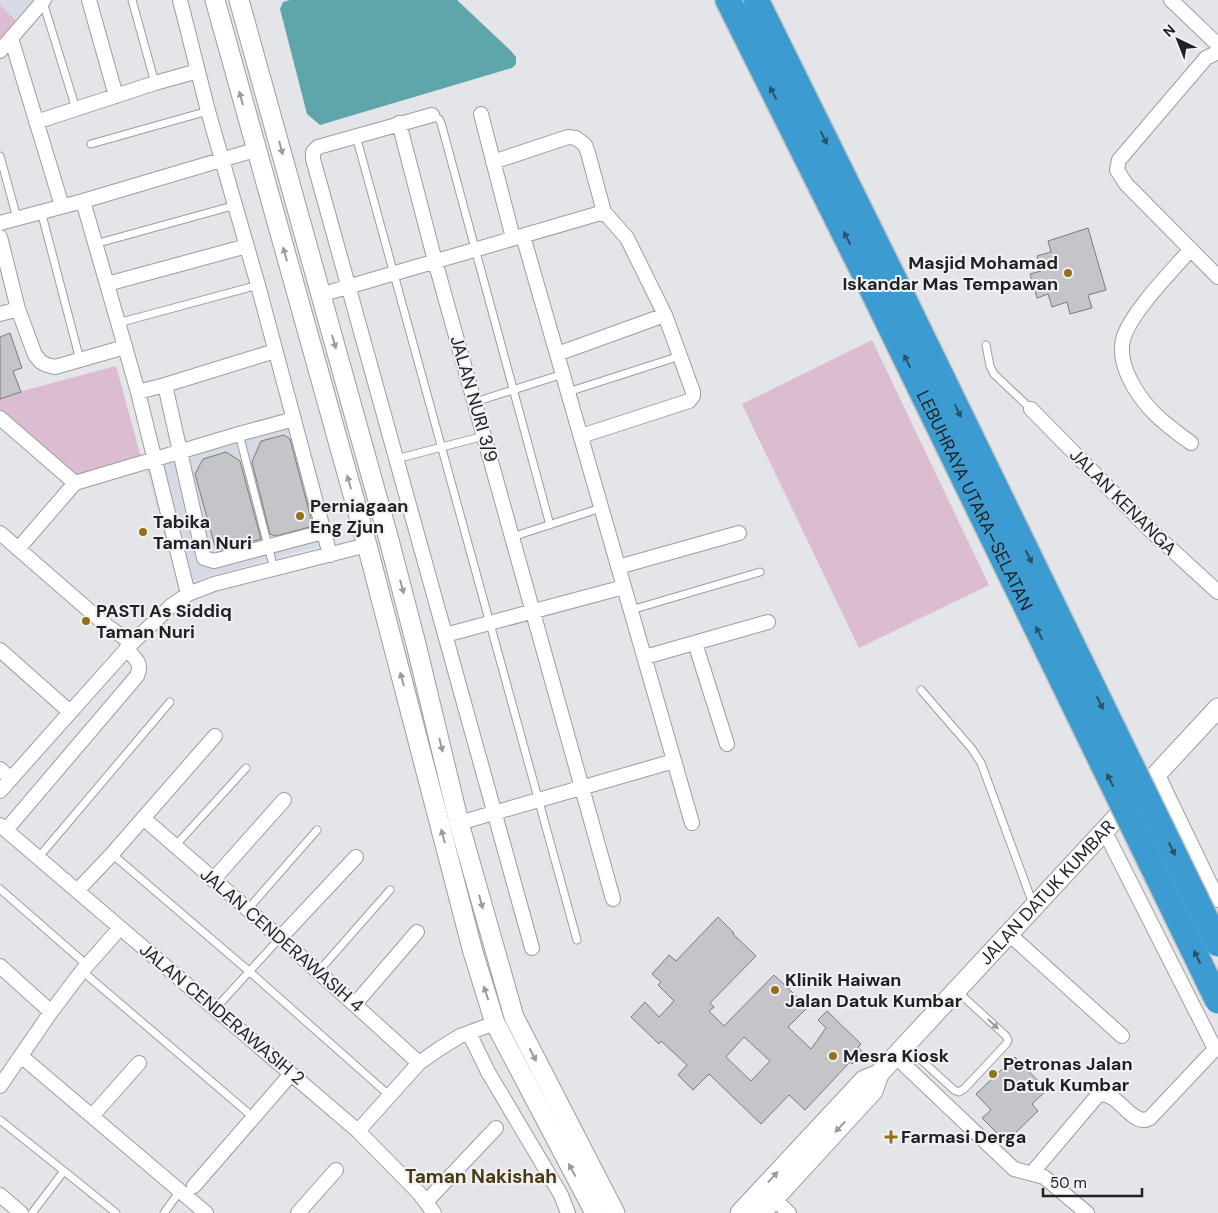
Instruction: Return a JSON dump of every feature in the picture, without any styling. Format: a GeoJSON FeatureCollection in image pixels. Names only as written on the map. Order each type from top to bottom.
{"type":"FeatureCollection","features":[{"type":"Feature","properties":{"kind":"highway","name":"LEBUHRAYA UTARA–SELATAN"},"geometry":{"type":"LineString","coordinates":[[728,0],[879,277],[1218,944]]}},
{"type":"Feature","properties":{"kind":"highway","name":"LEBUHRAYA UTARA–SELATAN"},"geometry":{"type":"LineString","coordinates":[[756,0],[879,277],[1218,1001]]}},
{"type":"Feature","properties":{"kind":"main road"},"geometry":{"type":"LineString","coordinates":[[214,0],[367,545],[473,952],[496,1023],[595,1213]]}},
{"type":"Feature","properties":{"kind":"main road"},"geometry":{"type":"LineString","coordinates":[[239,0],[404,596],[459,823],[514,1016],[615,1213]]}},
{"type":"Feature","properties":{"kind":"main road","name":"JALAN DATUK KUMBAR"},"geometry":{"type":"LineString","coordinates":[[740,1213],[957,991],[1218,708]]}},
{"type":"Feature","properties":{"kind":"main road","name":"JALAN DATUK KUMBAR"},"geometry":{"type":"LineString","coordinates":[[761,1213],[873,1091],[871,1077]]}},
{"type":"Feature","properties":{"kind":"street"},"geometry":{"type":"LineString","coordinates":[[89,0],[116,96]]}},
{"type":"Feature","properties":{"kind":"street"},"geometry":{"type":"LineString","coordinates":[[180,0],[208,111],[258,285],[330,555]]}},
{"type":"Feature","properties":{"kind":"street"},"geometry":{"type":"LineString","coordinates":[[1171,0],[1218,45]]}},
{"type":"Feature","properties":{"kind":"street"},"geometry":{"type":"LineString","coordinates":[[0,51],[44,1]]}},
{"type":"Feature","properties":{"kind":"street"},"geometry":{"type":"LineString","coordinates":[[11,38],[62,206]]}},
{"type":"Feature","properties":{"kind":"street"},"geometry":{"type":"LineString","coordinates":[[1218,52],[1206,58],[1119,160],[1117,170],[1126,184],[1218,277]]}},
{"type":"Feature","properties":{"kind":"street"},"geometry":{"type":"LineString","coordinates":[[36,122],[198,71]]}},
{"type":"Feature","properties":{"kind":"street"},"geometry":{"type":"LineString","coordinates":[[480,114],[493,162],[563,374],[692,823]]}},
{"type":"Feature","properties":{"kind":"street"},"geometry":{"type":"LineString","coordinates":[[432,115],[318,147],[313,152],[313,159],[532,948]]}},
{"type":"Feature","properties":{"kind":"street","name":"JALAN NURI 3/9"},"geometry":{"type":"LineString","coordinates":[[399,124],[435,261],[613,899]]}},
{"type":"Feature","properties":{"kind":"street"},"geometry":{"type":"LineString","coordinates":[[493,162],[561,140],[576,138],[584,146],[588,153],[604,212],[626,238],[665,315],[693,392],[693,396],[689,401],[581,436]]}},
{"type":"Feature","properties":{"kind":"street"},"geometry":{"type":"LineString","coordinates":[[0,223],[83,201],[255,150]]}},
{"type":"Feature","properties":{"kind":"street"},"geometry":{"type":"LineString","coordinates":[[83,201],[138,392],[188,594]]}},
{"type":"Feature","properties":{"kind":"street"},"geometry":{"type":"LineString","coordinates":[[320,295],[604,212]]}},
{"type":"Feature","properties":{"kind":"street"},"geometry":{"type":"LineString","coordinates":[[0,237],[4,268],[35,355],[41,362],[47,366],[55,366],[125,348]]}},
{"type":"Feature","properties":{"kind":"street"},"geometry":{"type":"LineString","coordinates":[[107,284],[247,246]]}},
{"type":"Feature","properties":{"kind":"street"},"geometry":{"type":"LineString","coordinates":[[1191,249],[1152,294],[1130,324],[1124,337],[1121,351],[1124,364],[1144,401],[1156,415],[1191,443]]}},
{"type":"Feature","properties":{"kind":"street"},"geometry":{"type":"LineString","coordinates":[[0,314],[18,309]]}},
{"type":"Feature","properties":{"kind":"street"},"geometry":{"type":"LineString","coordinates":[[557,354],[665,315]]}},
{"type":"Feature","properties":{"kind":"street"},"geometry":{"type":"LineString","coordinates":[[138,392],[275,351]]}},
{"type":"Feature","properties":{"kind":"street"},"geometry":{"type":"LineString","coordinates":[[165,385],[204,558],[214,561],[323,532]]}},
{"type":"Feature","properties":{"kind":"street","name":"JALAN KENANGA"},"geometry":{"type":"LineString","coordinates":[[1031,409],[1149,529],[1218,592]]}},
{"type":"Feature","properties":{"kind":"street"},"geometry":{"type":"LineString","coordinates":[[0,418],[75,483]]}},
{"type":"Feature","properties":{"kind":"street"},"geometry":{"type":"LineString","coordinates":[[18,549],[75,483],[294,419]]}},
{"type":"Feature","properties":{"kind":"street"},"geometry":{"type":"LineString","coordinates":[[0,533],[129,646],[139,662],[140,670],[137,676],[3,828]]}},
{"type":"Feature","properties":{"kind":"street"},"geometry":{"type":"LineString","coordinates":[[618,567],[739,533]]}},
{"type":"Feature","properties":{"kind":"street"},"geometry":{"type":"LineString","coordinates":[[0,791],[129,646],[170,606],[188,594],[214,584],[367,545]]}},
{"type":"Feature","properties":{"kind":"street"},"geometry":{"type":"LineString","coordinates":[[178,553],[201,548]]}},
{"type":"Feature","properties":{"kind":"street"},"geometry":{"type":"LineString","coordinates":[[445,635],[624,588]]}},
{"type":"Feature","properties":{"kind":"street"},"geometry":{"type":"LineString","coordinates":[[644,657],[768,622]]}},
{"type":"Feature","properties":{"kind":"street"},"geometry":{"type":"LineString","coordinates":[[695,642],[727,744]]}},
{"type":"Feature","properties":{"kind":"street"},"geometry":{"type":"LineString","coordinates":[[0,650],[70,712]]}},
{"type":"Feature","properties":{"kind":"street"},"geometry":{"type":"LineString","coordinates":[[77,891],[112,854],[215,736]]}},
{"type":"Feature","properties":{"kind":"street"},"geometry":{"type":"LineString","coordinates":[[459,823],[674,760]]}},
{"type":"Feature","properties":{"kind":"street"},"geometry":{"type":"LineString","coordinates":[[0,770],[11,779]]}},
{"type":"Feature","properties":{"kind":"street"},"geometry":{"type":"LineString","coordinates":[[1157,773],[1218,900]]}},
{"type":"Feature","properties":{"kind":"street"},"geometry":{"type":"LineString","coordinates":[[213,880],[284,800]]}},
{"type":"Feature","properties":{"kind":"street","name":"JALAN CENDERAWASIH 4"},"geometry":{"type":"LineString","coordinates":[[143,818],[420,1062]]}},
{"type":"Feature","properties":{"kind":"street","name":"JALAN CENDERAWASIH 2"},"geometry":{"type":"LineString","coordinates":[[3,828],[358,1131],[430,1208]]}},
{"type":"Feature","properties":{"kind":"street"},"geometry":{"type":"LineString","coordinates":[[1032,1173],[1098,1095],[1109,1096],[1138,1119],[1145,1120],[1150,1118],[1215,1049],[1104,830]]}},
{"type":"Feature","properties":{"kind":"street"},"geometry":{"type":"LineString","coordinates":[[279,939],[356,858]]}},
{"type":"Feature","properties":{"kind":"street"},"geometry":{"type":"LineString","coordinates":[[0,1086],[51,1012],[85,968],[120,928]]}},
{"type":"Feature","properties":{"kind":"street"},"geometry":{"type":"LineString","coordinates":[[355,1004],[416,932]]}},
{"type":"Feature","properties":{"kind":"street"},"geometry":{"type":"LineString","coordinates":[[1008,934],[1122,1036]]}},
{"type":"Feature","properties":{"kind":"street"},"geometry":{"type":"LineString","coordinates":[[0,966],[51,1012]]}},
{"type":"Feature","properties":{"kind":"street"},"geometry":{"type":"LineString","coordinates":[[358,1131],[420,1062],[439,1048],[469,1033],[496,1023]]}},
{"type":"Feature","properties":{"kind":"street"},"geometry":{"type":"LineString","coordinates":[[469,1033],[488,1072],[561,1195],[568,1213]]}},
{"type":"Feature","properties":{"kind":"street"},"geometry":{"type":"LineString","coordinates":[[900,1051],[1014,1169],[1044,1177],[1087,1213]]}},
{"type":"Feature","properties":{"kind":"street"},"geometry":{"type":"LineString","coordinates":[[21,1056],[206,1213]]}},
{"type":"Feature","properties":{"kind":"street"},"geometry":{"type":"LineString","coordinates":[[92,1116],[139,1063]]}},
{"type":"Feature","properties":{"kind":"street"},"geometry":{"type":"LineString","coordinates":[[194,1186],[291,1074]]}},
{"type":"Feature","properties":{"kind":"street"},"geometry":{"type":"LineString","coordinates":[[430,1208],[496,1128]]}},
{"type":"Feature","properties":{"kind":"street"},"geometry":{"type":"LineString","coordinates":[[298,1213],[336,1170]]}},
{"type":"Feature","properties":{"kind":"street"},"geometry":{"type":"LineString","coordinates":[[0,1195],[21,1213]]}},
{"type":"Feature","properties":{"kind":"street"},"geometry":{"type":"LineString","coordinates":[[774,1199],[789,1213]]}},
{"type":"Feature","properties":{"kind":"lane"},"geometry":{"type":"LineString","coordinates":[[132,0],[155,83]]}},
{"type":"Feature","properties":{"kind":"lane"},"geometry":{"type":"LineString","coordinates":[[44,1],[76,109]]}},
{"type":"Feature","properties":{"kind":"lane"},"geometry":{"type":"LineString","coordinates":[[91,144],[208,111]]}},
{"type":"Feature","properties":{"kind":"lane"},"geometry":{"type":"LineString","coordinates":[[432,115],[439,119],[441,123],[550,525]]}},
{"type":"Feature","properties":{"kind":"lane"},"geometry":{"type":"LineString","coordinates":[[356,136],[577,940]]}},
{"type":"Feature","properties":{"kind":"lane"},"geometry":{"type":"LineString","coordinates":[[0,156],[17,218]]}},
{"type":"Feature","properties":{"kind":"lane"},"geometry":{"type":"LineString","coordinates":[[95,244],[236,205]]}},
{"type":"Feature","properties":{"kind":"lane"},"geometry":{"type":"LineString","coordinates":[[41,212],[80,360]]}},
{"type":"Feature","properties":{"kind":"lane"},"geometry":{"type":"LineString","coordinates":[[118,324],[258,285]]}},
{"type":"Feature","properties":{"kind":"lane"},"geometry":{"type":"LineString","coordinates":[[986,345],[990,366],[994,374],[1031,409]]}},
{"type":"Feature","properties":{"kind":"lane"},"geometry":{"type":"LineString","coordinates":[[568,392],[680,356]]}},
{"type":"Feature","properties":{"kind":"lane"},"geometry":{"type":"LineString","coordinates":[[475,402],[563,374]]}},
{"type":"Feature","properties":{"kind":"lane"},"geometry":{"type":"LineString","coordinates":[[239,434],[274,569]]}},
{"type":"Feature","properties":{"kind":"lane"},"geometry":{"type":"LineString","coordinates":[[396,458],[484,436]]}},
{"type":"Feature","properties":{"kind":"lane"},"geometry":{"type":"LineString","coordinates":[[512,536],[601,508]]}},
{"type":"Feature","properties":{"kind":"lane"},"geometry":{"type":"LineString","coordinates":[[631,610],[760,572]]}},
{"type":"Feature","properties":{"kind":"lane"},"geometry":{"type":"LineString","coordinates":[[921,690],[981,763],[1034,906]]}},
{"type":"Feature","properties":{"kind":"lane"},"geometry":{"type":"LineString","coordinates":[[38,858],[170,702]]}},
{"type":"Feature","properties":{"kind":"lane"},"geometry":{"type":"LineString","coordinates":[[175,846],[246,768]]}},
{"type":"Feature","properties":{"kind":"lane"},"geometry":{"type":"LineString","coordinates":[[248,909],[317,830]]}},
{"type":"Feature","properties":{"kind":"lane"},"geometry":{"type":"LineString","coordinates":[[112,854],[250,972],[390,1096]]}},
{"type":"Feature","properties":{"kind":"lane"},"geometry":{"type":"LineString","coordinates":[[0,889],[85,968],[253,1117]]}},
{"type":"Feature","properties":{"kind":"lane"},"geometry":{"type":"LineString","coordinates":[[318,972],[390,890]]}},
{"type":"Feature","properties":{"kind":"lane"},"geometry":{"type":"LineString","coordinates":[[215,1009],[279,939]]}},
{"type":"Feature","properties":{"kind":"lane"},"geometry":{"type":"LineString","coordinates":[[900,1051],[954,1090],[958,1092],[966,1088],[1008,1040],[957,991]]}},
{"type":"Feature","properties":{"kind":"lane"},"geometry":{"type":"LineString","coordinates":[[0,1120],[116,1213]]}},
{"type":"Feature","properties":{"kind":"lane"},"geometry":{"type":"LineString","coordinates":[[32,1213],[64,1172]]}},
{"type":"Feature","properties":{"kind":"lane"},"geometry":{"type":"LineString","coordinates":[[164,1213],[180,1191]]}},
{"type":"Feature","properties":{"kind":"shaded area"},"geometry":{"type":"Polygon","coordinates":[[[0,0],[38,0],[0,44],[0,0]]]}},
{"type":"Feature","properties":{"kind":"shaded area"},"geometry":{"type":"Polygon","coordinates":[[[0,5],[16,21],[0,39],[0,5]]]}},
{"type":"Feature","properties":{"kind":"shaded area"},"geometry":{"type":"Polygon","coordinates":[[[872,340],[989,585],[859,648],[742,404],[872,340]]]}},
{"type":"Feature","properties":{"kind":"shaded area"},"geometry":{"type":"Polygon","coordinates":[[[116,366],[142,461],[81,478],[0,412],[0,397],[116,366]]]}},
{"type":"Feature","properties":{"kind":"shaded area"},"geometry":{"type":"Polygon","coordinates":[[[301,421],[334,542],[178,585],[145,464],[301,421]]]}},
{"type":"Feature","properties":{"kind":"water"},"geometry":{"type":"Polygon","coordinates":[[[290,0],[457,0],[511,51],[516,57],[516,64],[512,68],[320,125],[307,114],[280,9],[283,2],[290,0]]]}},
{"type":"Feature","properties":{"kind":"building","name":"Masjid Mohamad Iskandar Mas Tempawan"},"geometry":{"type":"Polygon","coordinates":[[[1088,228],[1106,290],[1088,295],[1092,308],[1070,314],[1067,302],[1052,307],[1048,294],[1037,298],[1030,274],[1041,271],[1037,256],[1051,252],[1048,241],[1088,228]]]}},
{"type":"Feature","properties":{"kind":"building"},"geometry":{"type":"Polygon","coordinates":[[[10,333],[22,368],[13,371],[21,392],[0,399],[0,337],[10,333]]]}},
{"type":"Feature","properties":{"kind":"building"},"geometry":{"type":"Polygon","coordinates":[[[284,435],[290,439],[313,526],[276,536],[270,534],[252,462],[261,441],[284,435]]]}},
{"type":"Feature","properties":{"kind":"building"},"geometry":{"type":"Polygon","coordinates":[[[226,452],[240,461],[261,539],[217,551],[195,474],[203,459],[226,452]]]}},
{"type":"Feature","properties":{"kind":"building"},"geometry":{"type":"Polygon","coordinates":[[[718,917],[756,956],[710,1003],[714,1007],[709,1011],[724,1026],[774,975],[808,1007],[788,1027],[811,1049],[826,1028],[818,1020],[827,1011],[861,1044],[858,1047],[863,1053],[852,1064],[850,1062],[805,1110],[789,1095],[761,1124],[709,1074],[693,1090],[678,1075],[687,1065],[661,1041],[659,1044],[631,1017],[645,1002],[659,1017],[674,1001],[658,985],[661,982],[652,974],[669,955],[676,961],[718,917]],[[744,1037],[726,1057],[751,1081],[770,1061],[744,1037]]]}},
{"type":"Feature","properties":{"kind":"building"},"geometry":{"type":"Polygon","coordinates":[[[1015,1057],[1047,1090],[1032,1104],[1038,1111],[1006,1142],[982,1118],[991,1110],[976,1094],[1015,1057]]]}},
{"type":"Feature","properties":{"kind":"place","name":"Masjid Mohamad Iskandar Mas Tempawan"},"geometry":{"type":"Point","coordinates":[1068,273]}},
{"type":"Feature","properties":{"kind":"place","name":"Perniagaan Eng Zjun"},"geometry":{"type":"Point","coordinates":[300,516]}},
{"type":"Feature","properties":{"kind":"place","name":"Tabika Taman Nuri"},"geometry":{"type":"Point","coordinates":[143,532]}},
{"type":"Feature","properties":{"kind":"place","name":"PASTI As Siddiq Taman Nuri"},"geometry":{"type":"Point","coordinates":[86,621]}},
{"type":"Feature","properties":{"kind":"place","name":"Klinik Haiwan Jalan Datuk Kumbar"},"geometry":{"type":"Point","coordinates":[775,990]}},
{"type":"Feature","properties":{"kind":"place","name":"Mesra Kiosk"},"geometry":{"type":"Point","coordinates":[833,1056]}},
{"type":"Feature","properties":{"kind":"place","name":"Petronas Jalan Datuk Kumbar"},"geometry":{"type":"Point","coordinates":[993,1074]}},
{"type":"Feature","properties":{"kind":"place","name":"Farmasi Derga"},"geometry":{"type":"Point","coordinates":[891,1137]}},
{"type":"Feature","properties":{"kind":"district","name":"Taman Nakishah"},"geometry":{"type":"Point","coordinates":[481,1176]}}]}
